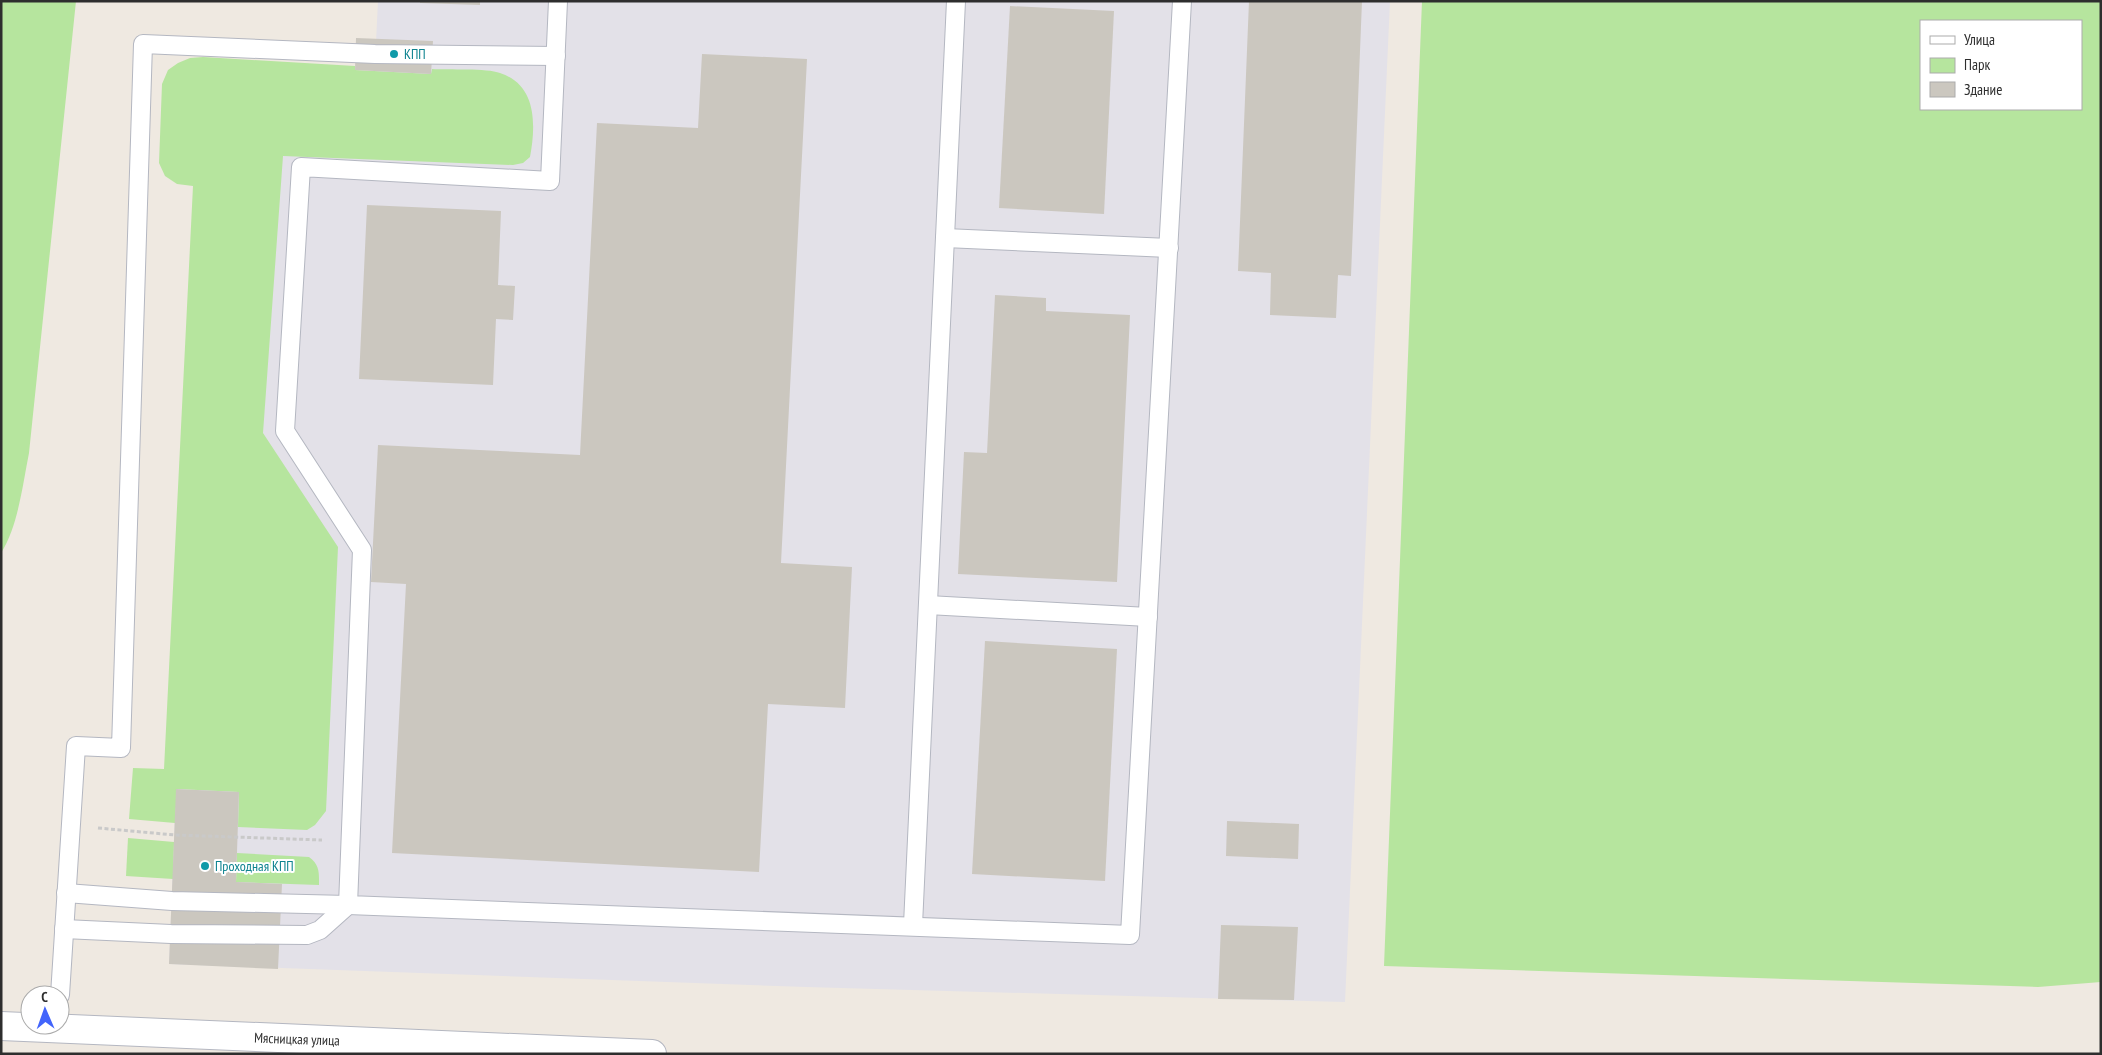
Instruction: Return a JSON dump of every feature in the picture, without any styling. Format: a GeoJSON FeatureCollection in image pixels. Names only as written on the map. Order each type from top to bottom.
{"type":"FeatureCollection","features":[{"type":"Feature","properties":{"kind":"street","name":"Мясницкая улица"},"geometry":{"type":"LineString","coordinates":[[1,1026],[20,1026]]}},
{"type":"Feature","properties":{"kind":"street","name":"Мясницкая улица"},"geometry":{"type":"LineString","coordinates":[[70,1028],[652,1054]]}},
{"type":"Feature","properties":{"kind":"lane"},"geometry":{"type":"LineString","coordinates":[[64,929],[170,934],[307,935],[320,930],[348,905],[362,550],[285,430],[301,166],[550,181],[558,1]]}},
{"type":"Feature","properties":{"kind":"lane"},"geometry":{"type":"LineString","coordinates":[[913,925],[956,1]]}},
{"type":"Feature","properties":{"kind":"lane"},"geometry":{"type":"LineString","coordinates":[[66,893],[172,901],[348,905],[913,925],[1130,935],[1182,1]]}},
{"type":"Feature","properties":{"kind":"lane"},"geometry":{"type":"LineString","coordinates":[[61,985],[76,746],[121,748],[143,44],[375,54],[556,56]]}},
{"type":"Feature","properties":{"kind":"lane"},"geometry":{"type":"LineString","coordinates":[[945,238],[1169,248]]}},
{"type":"Feature","properties":{"kind":"lane"},"geometry":{"type":"LineString","coordinates":[[928,605],[1148,618]]}},
{"type":"Feature","properties":{"kind":"path"},"geometry":{"type":"LineString","coordinates":[[70,826],[175,835],[351,840]]}},
{"type":"Feature","properties":{"kind":"shaded area"},"geometry":{"type":"Polygon","coordinates":[[[378,1],[1390,1],[1345,1002],[806,987],[169,964],[176,789],[200,790],[269,140],[371,144],[378,1]]]}},
{"type":"Feature","properties":{"kind":"green space"},"geometry":{"type":"Polygon","coordinates":[[[1,1],[76,1],[29,453],[16,518],[1,553],[1,1]]]}},
{"type":"Feature","properties":{"kind":"green space"},"geometry":{"type":"Polygon","coordinates":[[[1422,1],[2101,1],[2101,982],[2038,987],[1384,966],[1422,1]]]}},
{"type":"Feature","properties":{"kind":"green space"},"geometry":{"type":"Polygon","coordinates":[[[203,57],[355,66],[355,70],[431,74],[432,69],[494,71],[512,79],[521,87],[527,96],[533,120],[530,157],[523,163],[513,165],[283,156],[263,433],[338,547],[326,811],[315,825],[307,830],[238,827],[239,792],[177,789],[175,823],[129,819],[133,768],[164,769],[193,186],[177,184],[165,176],[159,163],[162,84],[168,70],[178,63],[190,58],[203,57]]]}},
{"type":"Feature","properties":{"kind":"green space"},"geometry":{"type":"Polygon","coordinates":[[[128,838],[174,842],[173,879],[126,876],[128,838]]]}},
{"type":"Feature","properties":{"kind":"green space"},"geometry":{"type":"Polygon","coordinates":[[[237,853],[309,857],[317,866],[319,885],[236,882],[237,853]]]}},
{"type":"Feature","properties":{"kind":"building"},"geometry":{"type":"Polygon","coordinates":[[[420,1],[480,1],[480,5],[420,3],[420,1]]]}},
{"type":"Feature","properties":{"kind":"building"},"geometry":{"type":"Polygon","coordinates":[[[1249,1],[1362,1],[1351,276],[1338,275],[1336,318],[1270,315],[1271,273],[1238,271],[1249,1]]]}},
{"type":"Feature","properties":{"kind":"building"},"geometry":{"type":"Polygon","coordinates":[[[1010,6],[1114,11],[1104,214],[999,208],[1010,6]]]}},
{"type":"Feature","properties":{"kind":"building","name":"КПП"},"geometry":{"type":"Polygon","coordinates":[[[356,38],[433,41],[431,74],[355,70],[356,38]]]}},
{"type":"Feature","properties":{"kind":"building"},"geometry":{"type":"Polygon","coordinates":[[[702,54],[807,59],[781,563],[852,567],[845,708],[768,704],[759,872],[392,853],[406,584],[371,582],[378,445],[580,455],[597,123],[698,128],[702,54]]]}},
{"type":"Feature","properties":{"kind":"building"},"geometry":{"type":"Polygon","coordinates":[[[367,205],[501,211],[498,285],[515,286],[513,320],[496,319],[493,385],[359,379],[367,205]]]}},
{"type":"Feature","properties":{"kind":"building"},"geometry":{"type":"Polygon","coordinates":[[[995,295],[1046,298],[1046,311],[1130,315],[1117,582],[958,574],[964,452],[987,453],[995,295]]]}},
{"type":"Feature","properties":{"kind":"building"},"geometry":{"type":"Polygon","coordinates":[[[985,641],[1117,649],[1105,881],[972,874],[985,641]]]}},
{"type":"Feature","properties":{"kind":"building","name":"Проходная КПП"},"geometry":{"type":"Polygon","coordinates":[[[176,789],[239,792],[236,882],[282,884],[278,969],[169,964],[176,789]]]}},
{"type":"Feature","properties":{"kind":"building"},"geometry":{"type":"Polygon","coordinates":[[[1227,821],[1299,824],[1298,859],[1226,856],[1227,821]]]}},
{"type":"Feature","properties":{"kind":"building"},"geometry":{"type":"Polygon","coordinates":[[[1221,925],[1298,927],[1294,1000],[1218,999],[1221,925]]]}},
{"type":"Feature","properties":{"kind":"place","name":"КПП"},"geometry":{"type":"Point","coordinates":[394,54]}},
{"type":"Feature","properties":{"kind":"place","name":"Проходная КПП"},"geometry":{"type":"Point","coordinates":[205,866]}}]}
